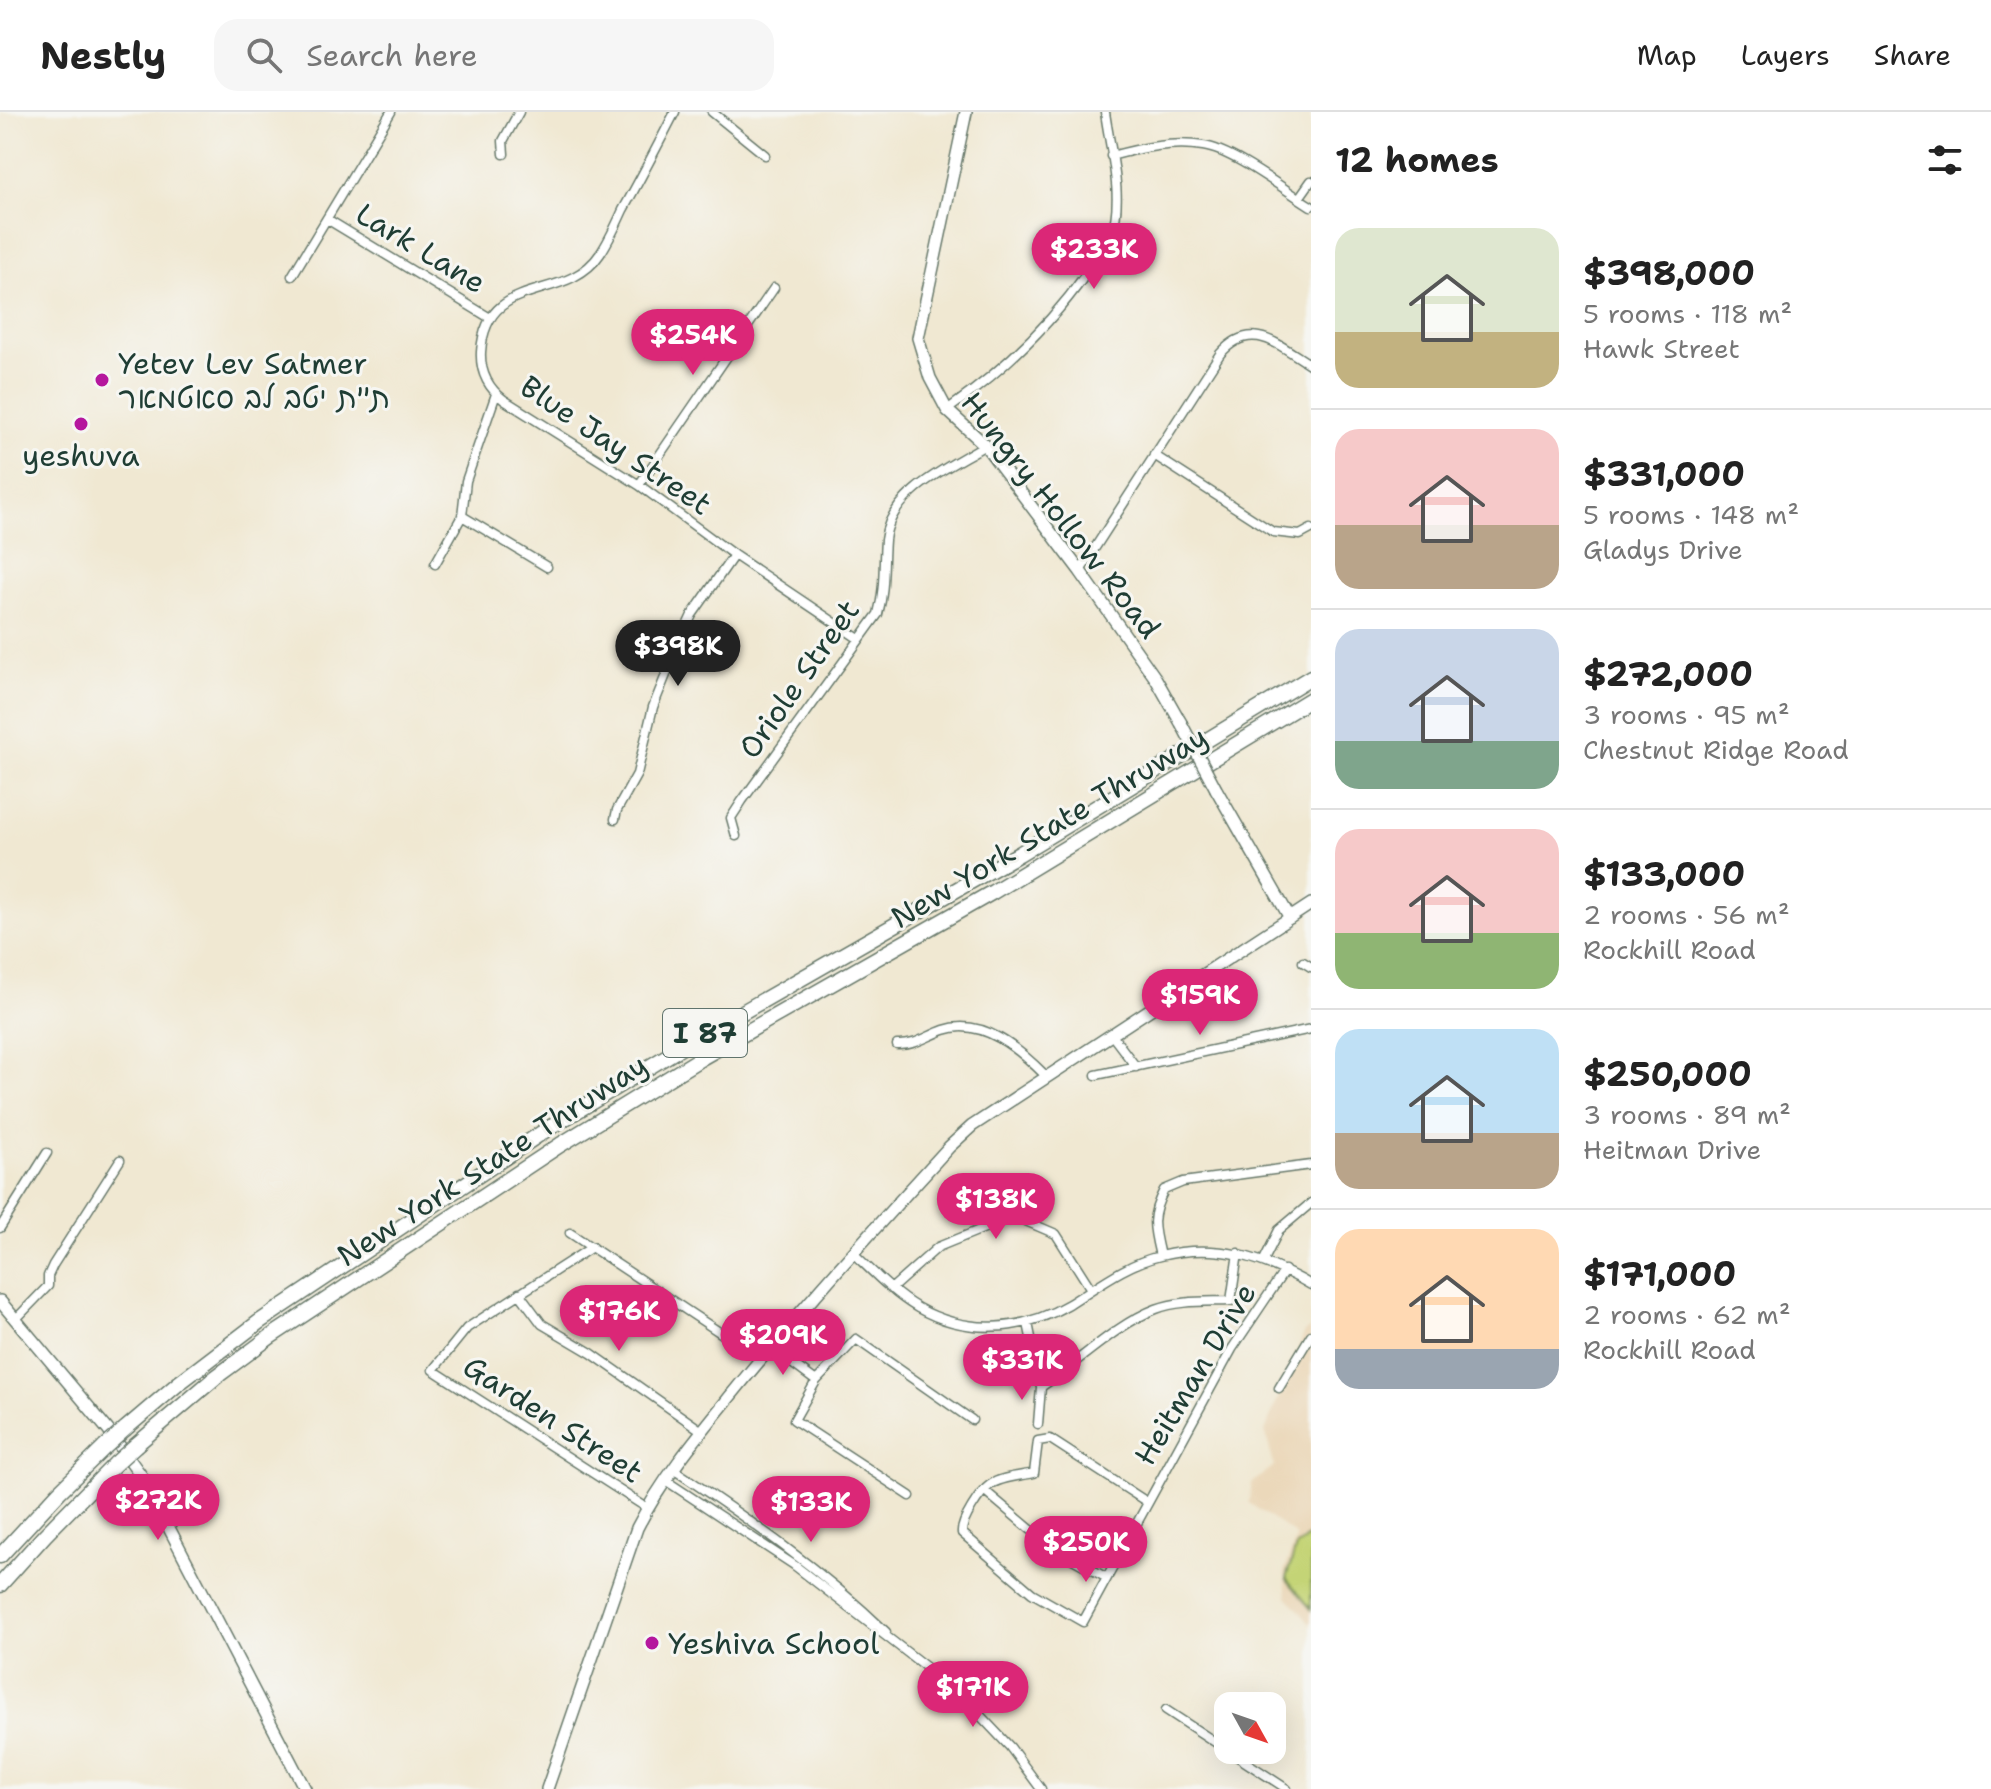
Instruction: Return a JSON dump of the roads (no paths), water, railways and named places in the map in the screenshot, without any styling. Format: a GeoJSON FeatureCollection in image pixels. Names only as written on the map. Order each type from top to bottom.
{"type":"FeatureCollection","features":[{"type":"Feature","properties":{"kind":"highway","name":"New York State Thruway"},"geometry":{"type":"LineString","coordinates":[[0,1556],[105,1447],[179,1383],[259,1322],[549,1128],[704,1034],[1005,862],[1311,677]]}},
{"type":"Feature","properties":{"kind":"highway","name":"New York State Thruway"},"geometry":{"type":"LineString","coordinates":[[0,1585],[116,1463],[216,1377],[270,1337],[560,1145],[691,1064],[993,892],[1311,699]]}},
{"type":"Feature","properties":{"kind":"street"},"geometry":{"type":"LineString","coordinates":[[292,276],[391,112]]}},
{"type":"Feature","properties":{"kind":"street"},"geometry":{"type":"LineString","coordinates":[[504,154],[503,141],[519,112]]}},
{"type":"Feature","properties":{"kind":"street"},"geometry":{"type":"LineString","coordinates":[[490,318],[513,297],[555,286],[574,277],[600,256],[675,112]]}},
{"type":"Feature","properties":{"kind":"street"},"geometry":{"type":"LineString","coordinates":[[712,112],[765,155]]}},
{"type":"Feature","properties":{"kind":"street","name":"Hungry Hollow Road"},"geometry":{"type":"LineString","coordinates":[[966,112],[918,338],[930,378],[947,410],[985,445],[1151,672],[1290,918]]}},
{"type":"Feature","properties":{"kind":"street"},"geometry":{"type":"LineString","coordinates":[[947,410],[984,385],[1030,344],[1068,300],[1111,234],[1117,190],[1105,112]]}},
{"type":"Feature","properties":{"kind":"street"},"geometry":{"type":"LineString","coordinates":[[1111,156],[1160,145],[1204,146],[1225,152],[1311,206]]}},
{"type":"Feature","properties":{"kind":"street"},"geometry":{"type":"LineString","coordinates":[[1299,198],[1311,181]]}},
{"type":"Feature","properties":{"kind":"street","name":"Lark Lane"},"geometry":{"type":"LineString","coordinates":[[327,219],[490,318]]}},
{"type":"Feature","properties":{"kind":"street"},"geometry":{"type":"LineString","coordinates":[[639,485],[774,288]]}},
{"type":"Feature","properties":{"kind":"street","name":"Blue Jay Street"},"geometry":{"type":"LineString","coordinates":[[490,318],[482,341],[481,358],[488,384],[496,394],[639,485],[734,555],[859,639]]}},
{"type":"Feature","properties":{"kind":"street"},"geometry":{"type":"LineString","coordinates":[[1080,571],[1220,354],[1236,338],[1251,335],[1272,341],[1311,365]]}},
{"type":"Feature","properties":{"kind":"street"},"geometry":{"type":"LineString","coordinates":[[435,564],[462,516],[466,481],[496,394]]}},
{"type":"Feature","properties":{"kind":"street","name":"Oriole Street"},"geometry":{"type":"LineString","coordinates":[[736,836],[731,818],[878,614],[883,597],[888,523],[897,507],[920,487],[985,445]]}},
{"type":"Feature","properties":{"kind":"street"},"geometry":{"type":"LineString","coordinates":[[1154,455],[1273,532],[1300,535],[1311,529]]}},
{"type":"Feature","properties":{"kind":"street"},"geometry":{"type":"LineString","coordinates":[[462,516],[547,567]]}},
{"type":"Feature","properties":{"kind":"street"},"geometry":{"type":"LineString","coordinates":[[615,819],[637,774],[653,707],[678,645],[692,615],[734,555]]}},
{"type":"Feature","properties":{"kind":"street"},"geometry":{"type":"LineString","coordinates":[[547,1789],[637,1528],[647,1508],[702,1431],[770,1347],[949,1147],[972,1126],[1311,904]]}},
{"type":"Feature","properties":{"kind":"street"},"geometry":{"type":"LineString","coordinates":[[897,1045],[918,1042],[949,1028],[967,1027],[988,1032],[1009,1044],[1046,1076]]}},
{"type":"Feature","properties":{"kind":"street"},"geometry":{"type":"LineString","coordinates":[[1096,1075],[1311,1029]]}},
{"type":"Feature","properties":{"kind":"street"},"geometry":{"type":"LineString","coordinates":[[1111,1034],[1136,1067]]}},
{"type":"Feature","properties":{"kind":"street"},"geometry":{"type":"LineString","coordinates":[[0,1228],[47,1153]]}},
{"type":"Feature","properties":{"kind":"street"},"geometry":{"type":"LineString","coordinates":[[15,1320],[48,1286],[53,1265],[120,1160]]}},
{"type":"Feature","properties":{"kind":"street"},"geometry":{"type":"LineString","coordinates":[[1160,1256],[1154,1233],[1153,1210],[1164,1190],[1183,1182],[1311,1165]]}},
{"type":"Feature","properties":{"kind":"street"},"geometry":{"type":"LineString","coordinates":[[1264,1260],[1279,1230],[1311,1203]]}},
{"type":"Feature","properties":{"kind":"street"},"geometry":{"type":"LineString","coordinates":[[891,1289],[938,1247],[1014,1216],[1056,1234],[1091,1289]]}},
{"type":"Feature","properties":{"kind":"street"},"geometry":{"type":"LineString","coordinates":[[570,1233],[760,1359]]}},
{"type":"Feature","properties":{"kind":"street"},"geometry":{"type":"LineString","coordinates":[[592,1247],[519,1293],[542,1324],[591,1353],[702,1431]]}},
{"type":"Feature","properties":{"kind":"street"},"geometry":{"type":"LineString","coordinates":[[853,1253],[891,1289],[919,1309],[962,1325],[986,1328],[1028,1323],[1048,1315],[1135,1264],[1160,1256],[1211,1251],[1238,1253],[1264,1260],[1311,1285]]}},
{"type":"Feature","properties":{"kind":"street"},"geometry":{"type":"LineString","coordinates":[[1041,1387],[1130,1322],[1157,1308],[1180,1303],[1231,1301],[1238,1253]]}},
{"type":"Feature","properties":{"kind":"street","name":"Heitman Drive"},"geometry":{"type":"LineString","coordinates":[[1147,1502],[1050,1439],[1038,1441],[1034,1473],[997,1482],[985,1491],[965,1518],[962,1533],[1032,1593],[1083,1622],[1232,1349],[1285,1270]]}},
{"type":"Feature","properties":{"kind":"street","name":"Garden Street"},"geometry":{"type":"LineString","coordinates":[[519,1293],[467,1328],[433,1370],[647,1508]]}},
{"type":"Feature","properties":{"kind":"street"},"geometry":{"type":"LineString","coordinates":[[0,1301],[108,1430],[143,1478],[305,1789]]}},
{"type":"Feature","properties":{"kind":"street"},"geometry":{"type":"LineString","coordinates":[[1028,1323],[1041,1387],[1038,1424]]}},
{"type":"Feature","properties":{"kind":"street"},"geometry":{"type":"LineString","coordinates":[[1279,1388],[1311,1335]]}},
{"type":"Feature","properties":{"kind":"street"},"geometry":{"type":"LineString","coordinates":[[910,1496],[794,1420],[816,1381],[856,1339],[972,1420]]}},
{"type":"Feature","properties":{"kind":"street"},"geometry":{"type":"LineString","coordinates":[[770,1347],[816,1381]]}},
{"type":"Feature","properties":{"kind":"street"},"geometry":{"type":"LineString","coordinates":[[673,1469],[800,1556],[843,1592],[915,1661]]}},
{"type":"Feature","properties":{"kind":"street"},"geometry":{"type":"LineString","coordinates":[[665,1480],[759,1540],[957,1691],[984,1717],[1041,1789]]}},
{"type":"Feature","properties":{"kind":"street"},"geometry":{"type":"LineString","coordinates":[[985,1491],[1067,1556],[1107,1578]]}},
{"type":"Feature","properties":{"kind":"street"},"geometry":{"type":"LineString","coordinates":[[1166,1710],[1287,1789]]}},
{"type":"Feature","properties":{"kind":"place","name":"Yetev Lev Satmer ת\"ת יטב לב סאטמאר"},"geometry":{"type":"Point","coordinates":[102,380]}},
{"type":"Feature","properties":{"kind":"place","name":"yeshuva"},"geometry":{"type":"Point","coordinates":[81,424]}},
{"type":"Feature","properties":{"kind":"place","name":"Yeshiva School"},"geometry":{"type":"Point","coordinates":[652,1643]}}]}
